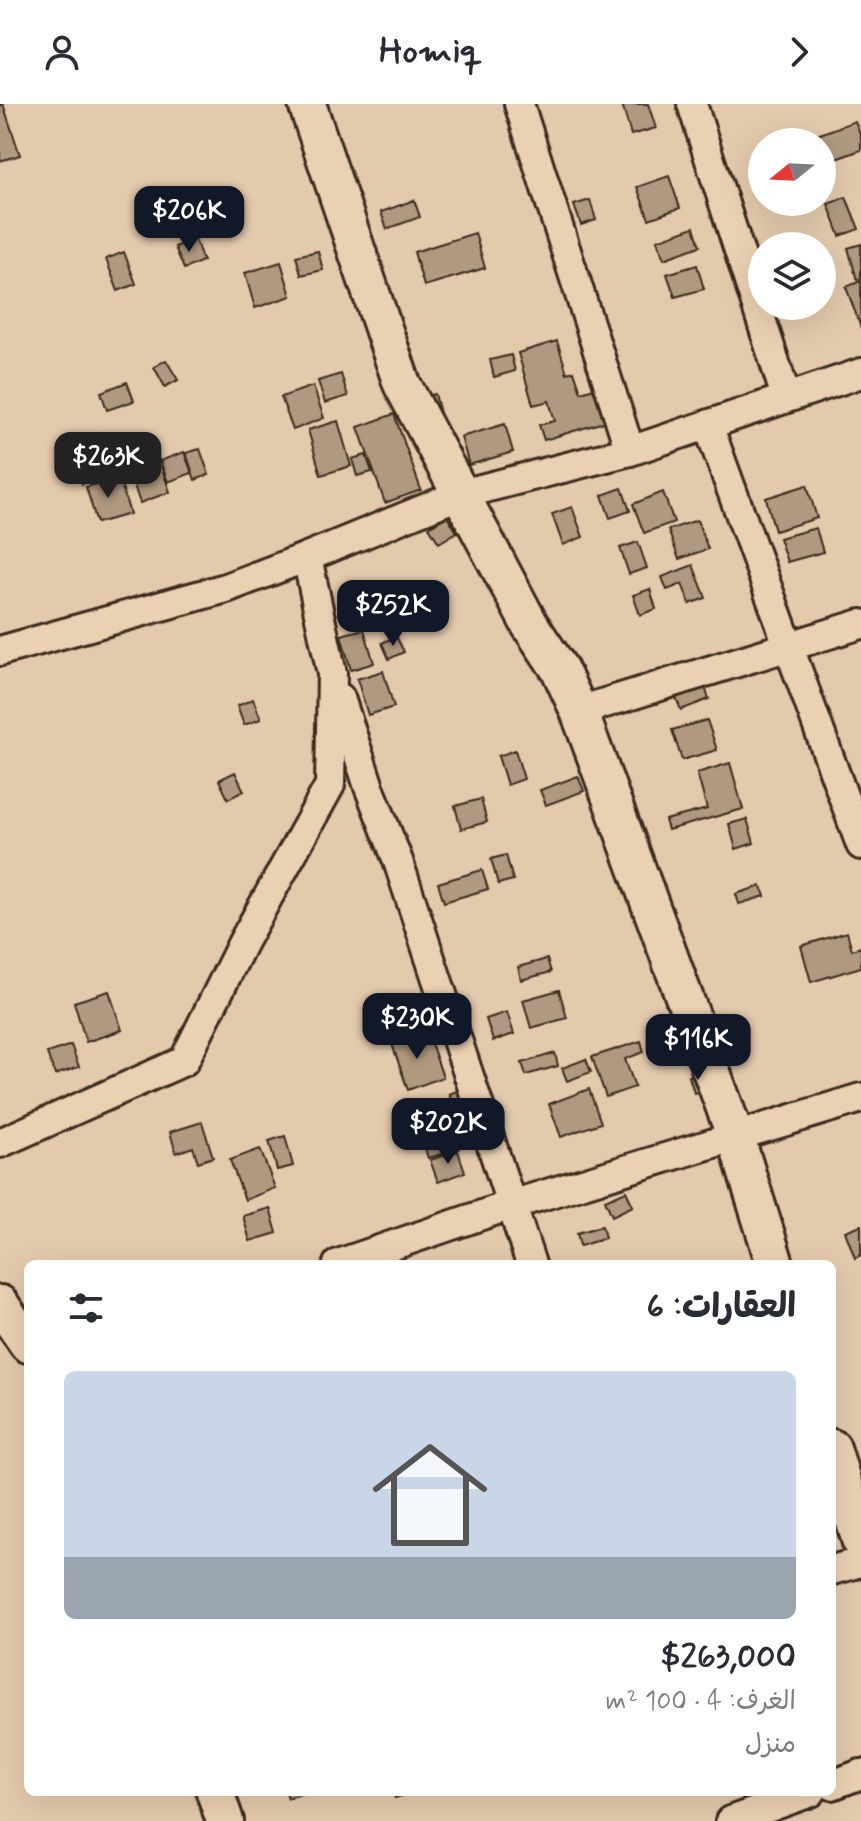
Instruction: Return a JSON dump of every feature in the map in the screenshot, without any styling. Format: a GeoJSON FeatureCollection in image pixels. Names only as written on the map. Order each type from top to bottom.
{"type":"FeatureCollection","features":[{"type":"Feature","properties":{"kind":"street"},"geometry":{"type":"LineString","coordinates":[[307,104],[402,384],[530,625],[560,670],[579,711],[736,1138],[774,1260]]}},
{"type":"Feature","properties":{"kind":"street"},"geometry":{"type":"LineString","coordinates":[[519,104],[630,451]]}},
{"type":"Feature","properties":{"kind":"street"},"geometry":{"type":"LineString","coordinates":[[692,104],[786,397]]}},
{"type":"Feature","properties":{"kind":"street"},"geometry":{"type":"LineString","coordinates":[[0,651],[226,588],[461,494],[630,451],[861,373]]}},
{"type":"Feature","properties":{"kind":"street"},"geometry":{"type":"LineString","coordinates":[[708,425],[861,845]]}},
{"type":"Feature","properties":{"kind":"street"},"geometry":{"type":"LineString","coordinates":[[307,557],[332,674],[369,787],[398,861],[530,1260]]}},
{"type":"Feature","properties":{"kind":"street"},"geometry":{"type":"LineString","coordinates":[[579,711],[861,624]]}},
{"type":"Feature","properties":{"kind":"street"},"geometry":{"type":"LineString","coordinates":[[0,1143],[184,1061],[243,942],[330,785],[332,674]]}},
{"type":"Feature","properties":{"kind":"street"},"geometry":{"type":"LineString","coordinates":[[350,1260],[511,1205],[861,1098]]}},
{"type":"Feature","properties":{"kind":"street"},"geometry":{"type":"LineString","coordinates":[[0,1304],[24,1338]]}},
{"type":"Feature","properties":{"kind":"street"},"geometry":{"type":"LineString","coordinates":[[836,1461],[861,1542]]}},
{"type":"Feature","properties":{"kind":"street"},"geometry":{"type":"LineString","coordinates":[[836,1569],[861,1562]]}},
{"type":"Feature","properties":{"kind":"street"},"geometry":{"type":"LineString","coordinates":[[836,1783],[861,1774]]}},
{"type":"Feature","properties":{"kind":"street"},"geometry":{"type":"LineString","coordinates":[[216,1796],[225,1821]]}},
{"type":"Feature","properties":{"kind":"street"},"geometry":{"type":"LineString","coordinates":[[730,1821],[800,1796]]}},
{"type":"Feature","properties":{"kind":"building"},"geometry":{"type":"Polygon","coordinates":[[[0,104],[3,104],[20,155],[0,161],[0,104]]]}},
{"type":"Feature","properties":{"kind":"building"},"geometry":{"type":"Polygon","coordinates":[[[622,104],[648,104],[656,128],[631,135],[622,104]]]}},
{"type":"Feature","properties":{"kind":"building"},"geometry":{"type":"Polygon","coordinates":[[[855,121],[861,136],[861,150],[836,159],[836,128],[855,121]]]}},
{"type":"Feature","properties":{"kind":"building"},"geometry":{"type":"Polygon","coordinates":[[[669,176],[680,208],[649,219],[637,187],[669,176]]]}},
{"type":"Feature","properties":{"kind":"building"},"geometry":{"type":"Polygon","coordinates":[[[846,197],[859,229],[840,236],[832,216],[836,216],[836,201],[846,197]]]}},
{"type":"Feature","properties":{"kind":"building"},"geometry":{"type":"Polygon","coordinates":[[[414,200],[420,217],[387,229],[381,212],[414,200]]]}},
{"type":"Feature","properties":{"kind":"building"},"geometry":{"type":"Polygon","coordinates":[[[590,200],[596,220],[581,225],[574,205],[590,200]]]}},
{"type":"Feature","properties":{"kind":"building"},"geometry":{"type":"Polygon","coordinates":[[[694,227],[700,246],[664,259],[657,240],[694,227]]]}},
{"type":"Feature","properties":{"kind":"building"},"geometry":{"type":"Polygon","coordinates":[[[475,233],[485,268],[424,286],[414,252],[475,233]]]}},
{"type":"Feature","properties":{"kind":"building"},"geometry":{"type":"Polygon","coordinates":[[[195,239],[203,261],[184,269],[175,247],[195,239]]]}},
{"type":"Feature","properties":{"kind":"building"},"geometry":{"type":"Polygon","coordinates":[[[861,244],[861,279],[857,280],[848,248],[861,244]]]}},
{"type":"Feature","properties":{"kind":"building"},"geometry":{"type":"Polygon","coordinates":[[[318,251],[323,270],[301,275],[296,256],[318,251]]]}},
{"type":"Feature","properties":{"kind":"building"},"geometry":{"type":"Polygon","coordinates":[[[124,252],[136,284],[118,291],[106,259],[124,252]]]}},
{"type":"Feature","properties":{"kind":"building"},"geometry":{"type":"Polygon","coordinates":[[[281,262],[291,296],[255,308],[245,273],[281,262]]]}},
{"type":"Feature","properties":{"kind":"building"},"geometry":{"type":"Polygon","coordinates":[[[697,265],[704,289],[675,297],[667,274],[697,265]]]}},
{"type":"Feature","properties":{"kind":"building"},"geometry":{"type":"Polygon","coordinates":[[[861,281],[861,328],[846,287],[861,281]]]}},
{"type":"Feature","properties":{"kind":"building"},"geometry":{"type":"Polygon","coordinates":[[[557,341],[567,373],[574,371],[581,392],[607,384],[617,418],[544,440],[539,425],[555,421],[549,401],[533,405],[518,353],[557,341]]]}},
{"type":"Feature","properties":{"kind":"building"},"geometry":{"type":"Polygon","coordinates":[[[511,355],[515,371],[494,377],[490,360],[511,355]]]}},
{"type":"Feature","properties":{"kind":"building"},"geometry":{"type":"Polygon","coordinates":[[[166,360],[178,380],[165,387],[154,367],[166,360]]]}},
{"type":"Feature","properties":{"kind":"building"},"geometry":{"type":"Polygon","coordinates":[[[341,374],[348,396],[325,403],[318,381],[341,374]]]}},
{"type":"Feature","properties":{"kind":"building"},"geometry":{"type":"Polygon","coordinates":[[[127,382],[134,401],[107,410],[101,392],[127,382]]]}},
{"type":"Feature","properties":{"kind":"building"},"geometry":{"type":"Polygon","coordinates":[[[313,386],[324,418],[293,430],[281,397],[313,386]]]}},
{"type":"Feature","properties":{"kind":"building"},"geometry":{"type":"Polygon","coordinates":[[[435,394],[442,421],[419,398],[435,394]]]}},
{"type":"Feature","properties":{"kind":"building"},"geometry":{"type":"Polygon","coordinates":[[[394,414],[421,490],[385,503],[358,427],[394,414]]]}},
{"type":"Feature","properties":{"kind":"building"},"geometry":{"type":"Polygon","coordinates":[[[338,421],[351,466],[321,475],[308,430],[338,421]]]}},
{"type":"Feature","properties":{"kind":"building"},"geometry":{"type":"Polygon","coordinates":[[[505,424],[513,452],[469,465],[461,437],[505,424]]]}},
{"type":"Feature","properties":{"kind":"building"},"geometry":{"type":"Polygon","coordinates":[[[102,433],[116,471],[82,484],[67,446],[102,433]]]}},
{"type":"Feature","properties":{"kind":"building"},"geometry":{"type":"Polygon","coordinates":[[[200,449],[209,475],[195,480],[186,453],[200,449]]]}},
{"type":"Feature","properties":{"kind":"building"},"geometry":{"type":"Polygon","coordinates":[[[184,452],[192,473],[168,482],[160,461],[184,452]]]}},
{"type":"Feature","properties":{"kind":"building"},"geometry":{"type":"Polygon","coordinates":[[[366,455],[372,472],[357,476],[352,459],[366,455]]]}},
{"type":"Feature","properties":{"kind":"building"},"geometry":{"type":"Polygon","coordinates":[[[159,460],[170,492],[140,503],[129,471],[159,460]]]}},
{"type":"Feature","properties":{"kind":"building"},"geometry":{"type":"Polygon","coordinates":[[[119,477],[130,514],[97,523],[86,487],[119,477]]]}},
{"type":"Feature","properties":{"kind":"building"},"geometry":{"type":"Polygon","coordinates":[[[807,485],[817,518],[775,531],[766,498],[807,485]]]}},
{"type":"Feature","properties":{"kind":"building"},"geometry":{"type":"Polygon","coordinates":[[[622,488],[630,511],[610,518],[602,495],[622,488]]]}},
{"type":"Feature","properties":{"kind":"building"},"geometry":{"type":"Polygon","coordinates":[[[663,492],[674,522],[644,533],[633,504],[663,492]]]}},
{"type":"Feature","properties":{"kind":"building"},"geometry":{"type":"Polygon","coordinates":[[[572,507],[583,537],[563,545],[552,514],[572,507]]]}},
{"type":"Feature","properties":{"kind":"building"},"geometry":{"type":"Polygon","coordinates":[[[447,516],[457,532],[439,543],[429,527],[447,516]]]}},
{"type":"Feature","properties":{"kind":"building"},"geometry":{"type":"Polygon","coordinates":[[[697,520],[708,549],[679,559],[668,530],[697,520]]]}},
{"type":"Feature","properties":{"kind":"building"},"geometry":{"type":"Polygon","coordinates":[[[816,528],[823,552],[787,562],[779,538],[816,528]]]}},
{"type":"Feature","properties":{"kind":"building"},"geometry":{"type":"Polygon","coordinates":[[[638,542],[647,568],[629,574],[620,548],[638,542]]]}},
{"type":"Feature","properties":{"kind":"building"},"geometry":{"type":"Polygon","coordinates":[[[693,565],[706,598],[690,604],[682,584],[667,590],[662,577],[693,565]]]}},
{"type":"Feature","properties":{"kind":"building"},"geometry":{"type":"Polygon","coordinates":[[[650,589],[656,609],[640,615],[633,595],[650,589]]]}},
{"type":"Feature","properties":{"kind":"building"},"geometry":{"type":"Polygon","coordinates":[[[364,629],[374,663],[351,670],[341,635],[364,629]]]}},
{"type":"Feature","properties":{"kind":"building"},"geometry":{"type":"Polygon","coordinates":[[[396,636],[404,652],[389,659],[382,643],[396,636]]]}},
{"type":"Feature","properties":{"kind":"building"},"geometry":{"type":"Polygon","coordinates":[[[383,671],[394,707],[368,715],[357,679],[383,671]]]}},
{"type":"Feature","properties":{"kind":"building"},"geometry":{"type":"Polygon","coordinates":[[[704,684],[709,699],[681,710],[675,695],[704,684]]]}},
{"type":"Feature","properties":{"kind":"building"},"geometry":{"type":"Polygon","coordinates":[[[253,699],[261,719],[244,725],[237,706],[253,699]]]}},
{"type":"Feature","properties":{"kind":"building"},"geometry":{"type":"Polygon","coordinates":[[[707,720],[717,750],[682,760],[672,730],[707,720]]]}},
{"type":"Feature","properties":{"kind":"building"},"geometry":{"type":"Polygon","coordinates":[[[515,750],[524,779],[507,785],[498,756],[515,750]]]}},
{"type":"Feature","properties":{"kind":"building"},"geometry":{"type":"Polygon","coordinates":[[[730,763],[743,809],[668,830],[665,820],[707,809],[697,773],[730,763]]]}},
{"type":"Feature","properties":{"kind":"building"},"geometry":{"type":"Polygon","coordinates":[[[235,772],[244,791],[228,799],[219,780],[235,772]]]}},
{"type":"Feature","properties":{"kind":"building"},"geometry":{"type":"Polygon","coordinates":[[[578,776],[584,791],[546,805],[540,790],[578,776]]]}},
{"type":"Feature","properties":{"kind":"building"},"geometry":{"type":"Polygon","coordinates":[[[481,799],[487,822],[461,829],[455,806],[481,799]]]}},
{"type":"Feature","properties":{"kind":"building"},"geometry":{"type":"Polygon","coordinates":[[[747,819],[754,843],[736,849],[729,824],[747,819]]]}},
{"type":"Feature","properties":{"kind":"building"},"geometry":{"type":"Polygon","coordinates":[[[506,855],[513,880],[498,884],[491,859],[506,855]]]}},
{"type":"Feature","properties":{"kind":"building"},"geometry":{"type":"Polygon","coordinates":[[[482,870],[488,889],[444,902],[438,883],[482,870]]]}},
{"type":"Feature","properties":{"kind":"building"},"geometry":{"type":"Polygon","coordinates":[[[761,886],[765,896],[739,904],[736,894],[761,886]]]}},
{"type":"Feature","properties":{"kind":"building"},"geometry":{"type":"Polygon","coordinates":[[[847,932],[852,950],[861,947],[861,967],[811,982],[801,946],[847,932]]]}},
{"type":"Feature","properties":{"kind":"building"},"geometry":{"type":"Polygon","coordinates":[[[547,959],[551,972],[521,980],[518,967],[547,959]]]}},
{"type":"Feature","properties":{"kind":"building"},"geometry":{"type":"Polygon","coordinates":[[[559,990],[567,1018],[531,1028],[523,1000],[559,990]]]}},
{"type":"Feature","properties":{"kind":"building"},"geometry":{"type":"Polygon","coordinates":[[[109,991],[122,1030],[86,1042],[74,1002],[109,991]]]}},
{"type":"Feature","properties":{"kind":"building"},"geometry":{"type":"Polygon","coordinates":[[[507,1012],[514,1034],[493,1041],[486,1019],[507,1012]]]}},
{"type":"Feature","properties":{"kind":"building"},"geometry":{"type":"Polygon","coordinates":[[[679,1028],[682,1044],[664,1048],[660,1032],[679,1028]]]}},
{"type":"Feature","properties":{"kind":"building"},"geometry":{"type":"Polygon","coordinates":[[[427,1032],[443,1077],[408,1090],[392,1044],[427,1032]]]}},
{"type":"Feature","properties":{"kind":"building"},"geometry":{"type":"Polygon","coordinates":[[[641,1041],[644,1052],[625,1059],[635,1087],[606,1097],[592,1057],[641,1041]]]}},
{"type":"Feature","properties":{"kind":"building"},"geometry":{"type":"Polygon","coordinates":[[[71,1045],[79,1067],[55,1075],[47,1053],[71,1045]]]}},
{"type":"Feature","properties":{"kind":"building"},"geometry":{"type":"Polygon","coordinates":[[[555,1053],[558,1066],[526,1075],[522,1063],[555,1053]]]}},
{"type":"Feature","properties":{"kind":"building"},"geometry":{"type":"Polygon","coordinates":[[[586,1059],[591,1072],[567,1081],[562,1068],[586,1059]]]}},
{"type":"Feature","properties":{"kind":"building"},"geometry":{"type":"Polygon","coordinates":[[[703,1072],[708,1089],[694,1093],[689,1076],[703,1072]]]}},
{"type":"Feature","properties":{"kind":"building"},"geometry":{"type":"Polygon","coordinates":[[[467,1087],[480,1121],[462,1128],[449,1094],[467,1087]]]}},
{"type":"Feature","properties":{"kind":"building"},"geometry":{"type":"Polygon","coordinates":[[[589,1089],[601,1123],[561,1137],[549,1104],[589,1089]]]}},
{"type":"Feature","properties":{"kind":"building"},"geometry":{"type":"Polygon","coordinates":[[[447,1106],[459,1149],[428,1158],[415,1115],[447,1106]]]}},
{"type":"Feature","properties":{"kind":"building"},"geometry":{"type":"Polygon","coordinates":[[[202,1122],[213,1157],[198,1162],[193,1147],[176,1153],[170,1132],[202,1122]]]}},
{"type":"Feature","properties":{"kind":"building"},"geometry":{"type":"Polygon","coordinates":[[[285,1136],[293,1166],[277,1170],[269,1141],[285,1136]]]}},
{"type":"Feature","properties":{"kind":"building"},"geometry":{"type":"Polygon","coordinates":[[[260,1149],[275,1188],[245,1200],[230,1160],[260,1149]]]}},
{"type":"Feature","properties":{"kind":"building"},"geometry":{"type":"Polygon","coordinates":[[[458,1151],[465,1172],[438,1182],[430,1160],[458,1151]]]}},
{"type":"Feature","properties":{"kind":"building"},"geometry":{"type":"Polygon","coordinates":[[[626,1191],[633,1206],[612,1216],[605,1200],[626,1191]]]}},
{"type":"Feature","properties":{"kind":"building"},"geometry":{"type":"Polygon","coordinates":[[[270,1208],[277,1233],[250,1241],[243,1216],[270,1208]]]}},
{"type":"Feature","properties":{"kind":"building"},"geometry":{"type":"Polygon","coordinates":[[[861,1225],[861,1255],[855,1258],[845,1231],[861,1225]]]}},
{"type":"Feature","properties":{"kind":"building"},"geometry":{"type":"Polygon","coordinates":[[[602,1226],[605,1238],[580,1246],[577,1233],[602,1226]]]}}]}
